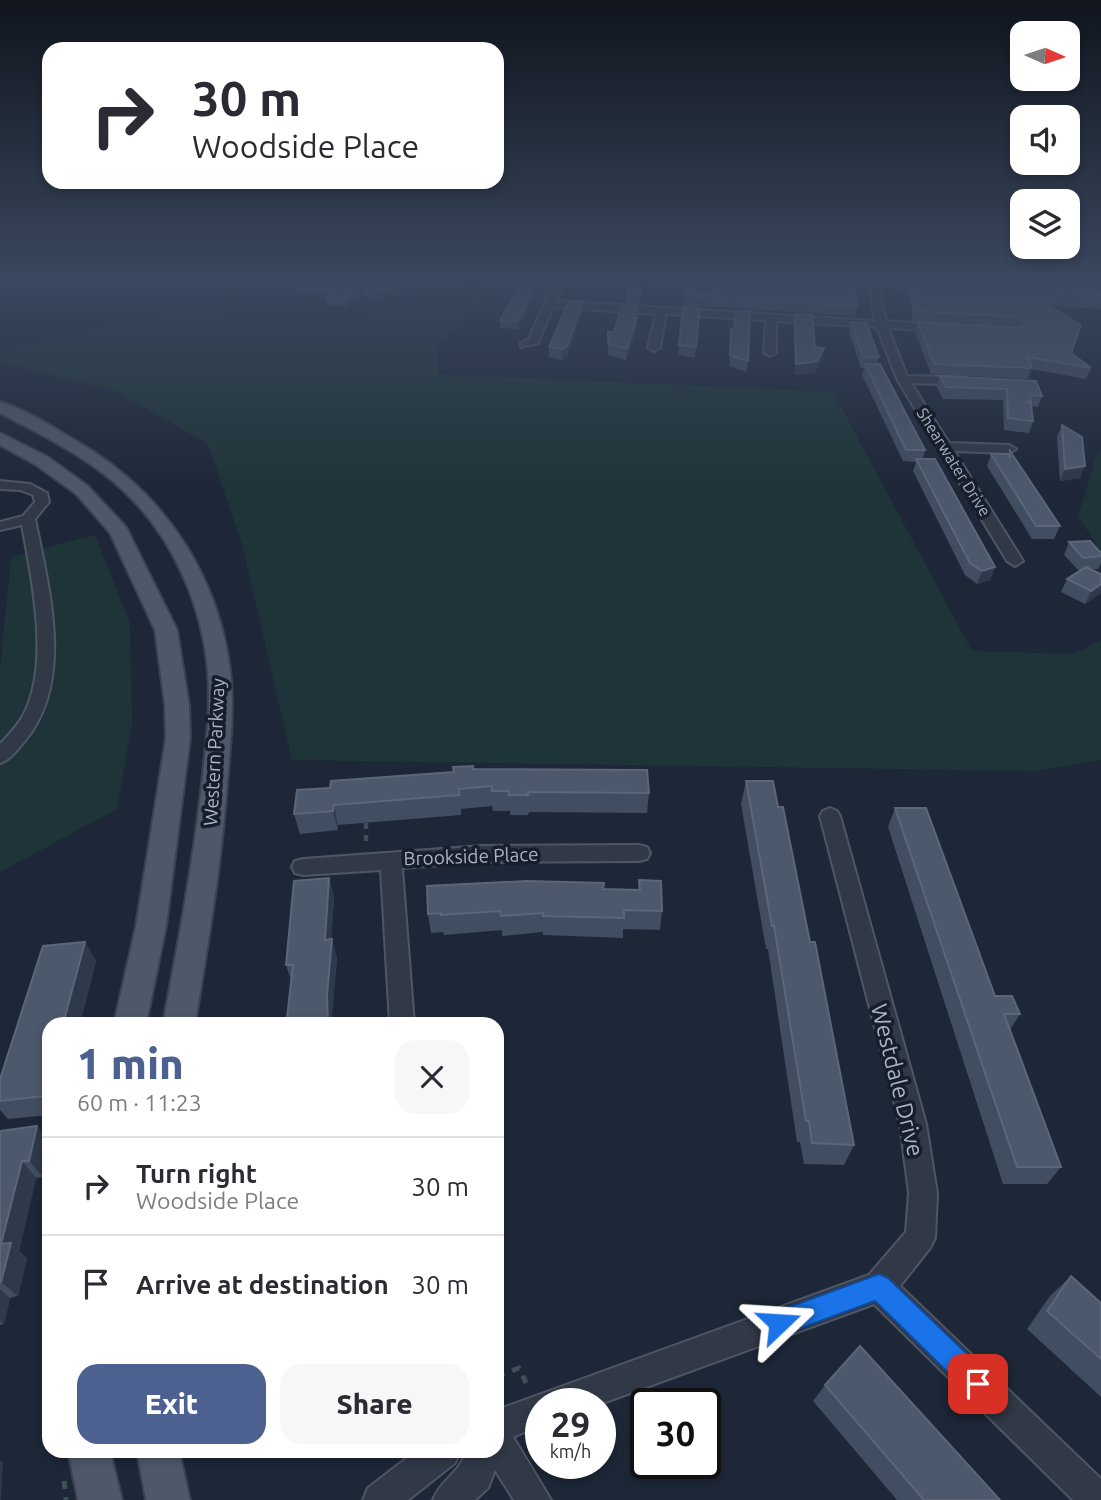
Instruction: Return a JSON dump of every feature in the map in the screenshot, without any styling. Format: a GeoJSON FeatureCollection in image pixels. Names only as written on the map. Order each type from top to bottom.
{"type":"FeatureCollection","features":[{"type":"Feature","properties":{"kind":"main road","name":"Western Parkway"},"geometry":{"type":"LineString","coordinates":[[0,407],[67,444],[130,489],[152,511],[174,543],[204,603],[219,670],[220,721],[209,843],[180,1017]]}},
{"type":"Feature","properties":{"kind":"main road","name":"Western Parkway"},"geometry":{"type":"LineString","coordinates":[[0,439],[42,461],[82,490],[119,531],[166,630],[177,705],[174,780],[151,926],[132,1017]]}},
{"type":"Feature","properties":{"kind":"main road"},"geometry":{"type":"LineString","coordinates":[[91,1458],[100,1500]]}},
{"type":"Feature","properties":{"kind":"main road"},"geometry":{"type":"LineString","coordinates":[[159,1458],[168,1500]]}},
{"type":"Feature","properties":{"kind":"street","name":"Shearwater Drive"},"geometry":{"type":"LineString","coordinates":[[891,350],[902,379],[1015,561]]}},
{"type":"Feature","properties":{"kind":"street"},"geometry":{"type":"LineString","coordinates":[[902,379],[976,382]]}},
{"type":"Feature","properties":{"kind":"street"},"geometry":{"type":"LineString","coordinates":[[944,447],[1009,449]]}},
{"type":"Feature","properties":{"kind":"street"},"geometry":{"type":"LineString","coordinates":[[0,485],[15,484],[40,493],[43,502],[28,519],[0,526]]}},
{"type":"Feature","properties":{"kind":"street"},"geometry":{"type":"LineString","coordinates":[[0,756],[25,728],[37,708],[44,673],[45,625],[28,519]]}},
{"type":"Feature","properties":{"kind":"street","name":"Westdale Drive"},"geometry":{"type":"LineString","coordinates":[[830,816],[913,1124],[923,1193],[920,1238],[879,1287]]}},
{"type":"Feature","properties":{"kind":"street","name":"Brookside Place"},"geometry":{"type":"LineString","coordinates":[[303,867],[483,854],[639,853]]}},
{"type":"Feature","properties":{"kind":"street"},"geometry":{"type":"LineString","coordinates":[[391,859],[402,1017]]}},
{"type":"Feature","properties":{"kind":"street"},"geometry":{"type":"LineString","coordinates":[[600,1388],[879,1287],[1098,1500]]}},
{"type":"Feature","properties":{"kind":"street"},"geometry":{"type":"LineString","coordinates":[[504,1424],[525,1415]]}},
{"type":"Feature","properties":{"kind":"street"},"geometry":{"type":"LineString","coordinates":[[504,1454],[534,1500]]}},
{"type":"Feature","properties":{"kind":"street"},"geometry":{"type":"LineString","coordinates":[[380,1500],[434,1458]]}},
{"type":"Feature","properties":{"kind":"street"},"geometry":{"type":"LineString","coordinates":[[450,1500],[475,1476],[481,1458]]}},
{"type":"Feature","properties":{"kind":"path"},"geometry":{"type":"LineString","coordinates":[[366,822],[366,845]]}},
{"type":"Feature","properties":{"kind":"path"},"geometry":{"type":"LineString","coordinates":[[504,1373],[519,1368],[529,1388]]}},
{"type":"Feature","properties":{"kind":"green space"},"geometry":{"type":"Polygon","coordinates":[[[438,350],[438,374],[833,392],[972,651],[1073,654],[1101,640],[1101,760],[1037,771],[292,760],[242,544],[208,444],[118,392],[0,362],[0,351],[438,350]]]}},
{"type":"Feature","properties":{"kind":"green space"},"geometry":{"type":"Polygon","coordinates":[[[1101,452],[1101,552],[1078,516],[1097,454],[1101,452]]]}},
{"type":"Feature","properties":{"kind":"green space"},"geometry":{"type":"Polygon","coordinates":[[[95,535],[130,623],[132,723],[117,809],[0,872],[0,671],[11,557],[95,535]]]}},
{"type":"Feature","properties":{"kind":"building"},"geometry":{"type":"Polygon","coordinates":[[[730,350],[748,350],[748,361],[730,355],[730,350]]]}},
{"type":"Feature","properties":{"kind":"building"},"geometry":{"type":"Polygon","coordinates":[[[796,350],[823,350],[817,361],[796,364],[796,350]]]}},
{"type":"Feature","properties":{"kind":"building"},"geometry":{"type":"Polygon","coordinates":[[[861,350],[876,350],[879,357],[863,357],[861,350]]]}},
{"type":"Feature","properties":{"kind":"building"},"geometry":{"type":"Polygon","coordinates":[[[929,350],[1072,350],[1071,353],[1091,368],[1028,357],[1032,368],[934,364],[929,350]]]}},
{"type":"Feature","properties":{"kind":"building"},"geometry":{"type":"Polygon","coordinates":[[[865,364],[880,364],[925,450],[906,450],[865,364]]]}},
{"type":"Feature","properties":{"kind":"building"},"geometry":{"type":"Polygon","coordinates":[[[940,376],[1036,381],[1042,396],[1030,395],[1031,402],[1028,402],[1031,404],[1033,421],[1008,418],[1007,389],[946,387],[940,376]]]}},
{"type":"Feature","properties":{"kind":"building"},"geometry":{"type":"Polygon","coordinates":[[[1062,425],[1082,437],[1085,466],[1065,469],[1062,425]]]}},
{"type":"Feature","properties":{"kind":"building"},"geometry":{"type":"Polygon","coordinates":[[[1010,451],[1060,526],[1036,526],[991,454],[1008,454],[1010,458],[1010,451]]]}},
{"type":"Feature","properties":{"kind":"building"},"geometry":{"type":"Polygon","coordinates":[[[916,459],[935,459],[995,567],[982,571],[970,563],[916,459]]]}},
{"type":"Feature","properties":{"kind":"building"},"geometry":{"type":"Polygon","coordinates":[[[1090,541],[1101,556],[1083,558],[1069,542],[1090,541]]]}},
{"type":"Feature","properties":{"kind":"building"},"geometry":{"type":"Polygon","coordinates":[[[1086,567],[1101,574],[1101,584],[1091,591],[1067,579],[1086,567]]]}},
{"type":"Feature","properties":{"kind":"building"},"geometry":{"type":"Polygon","coordinates":[[[473,766],[473,769],[647,770],[649,793],[528,792],[528,795],[509,795],[509,791],[492,791],[492,786],[459,789],[459,795],[334,805],[333,811],[294,814],[297,790],[330,788],[331,781],[454,772],[453,767],[473,766]]]}},
{"type":"Feature","properties":{"kind":"building"},"geometry":{"type":"Polygon","coordinates":[[[746,781],[773,781],[778,807],[783,807],[810,942],[815,942],[854,1145],[812,1143],[746,781]]]}},
{"type":"Feature","properties":{"kind":"building"},"geometry":{"type":"Polygon","coordinates":[[[895,808],[926,808],[995,996],[1012,996],[1020,1014],[1004,1014],[1061,1167],[1017,1167],[895,808]]]}},
{"type":"Feature","properties":{"kind":"building"},"geometry":{"type":"Polygon","coordinates":[[[329,878],[325,940],[332,939],[328,1017],[287,1017],[293,965],[286,965],[294,881],[329,878]]]}},
{"type":"Feature","properties":{"kind":"building"},"geometry":{"type":"Polygon","coordinates":[[[639,880],[661,881],[662,911],[624,910],[624,918],[543,916],[543,913],[501,916],[500,911],[428,914],[427,886],[526,881],[604,883],[603,889],[640,890],[639,880]]]}},
{"type":"Feature","properties":{"kind":"building"},"geometry":{"type":"Polygon","coordinates":[[[85,942],[65,1017],[42,1017],[42,1096],[0,1101],[0,1079],[43,946],[85,942]]]}},
{"type":"Feature","properties":{"kind":"building"},"geometry":{"type":"Polygon","coordinates":[[[37,1126],[29,1161],[22,1161],[1,1244],[11,1243],[0,1282],[0,1131],[37,1126]]]}},
{"type":"Feature","properties":{"kind":"building"},"geometry":{"type":"Polygon","coordinates":[[[1071,1276],[1101,1303],[1101,1359],[1047,1311],[1071,1276]]]}},
{"type":"Feature","properties":{"kind":"building"},"geometry":{"type":"Polygon","coordinates":[[[860,1346],[1000,1500],[924,1500],[825,1385],[860,1346]]]}},
{"type":"Feature","properties":{"kind":"route"},"geometry":{"type":"LineString","coordinates":[[779,1323],[879,1287],[978,1384]]}}]}
